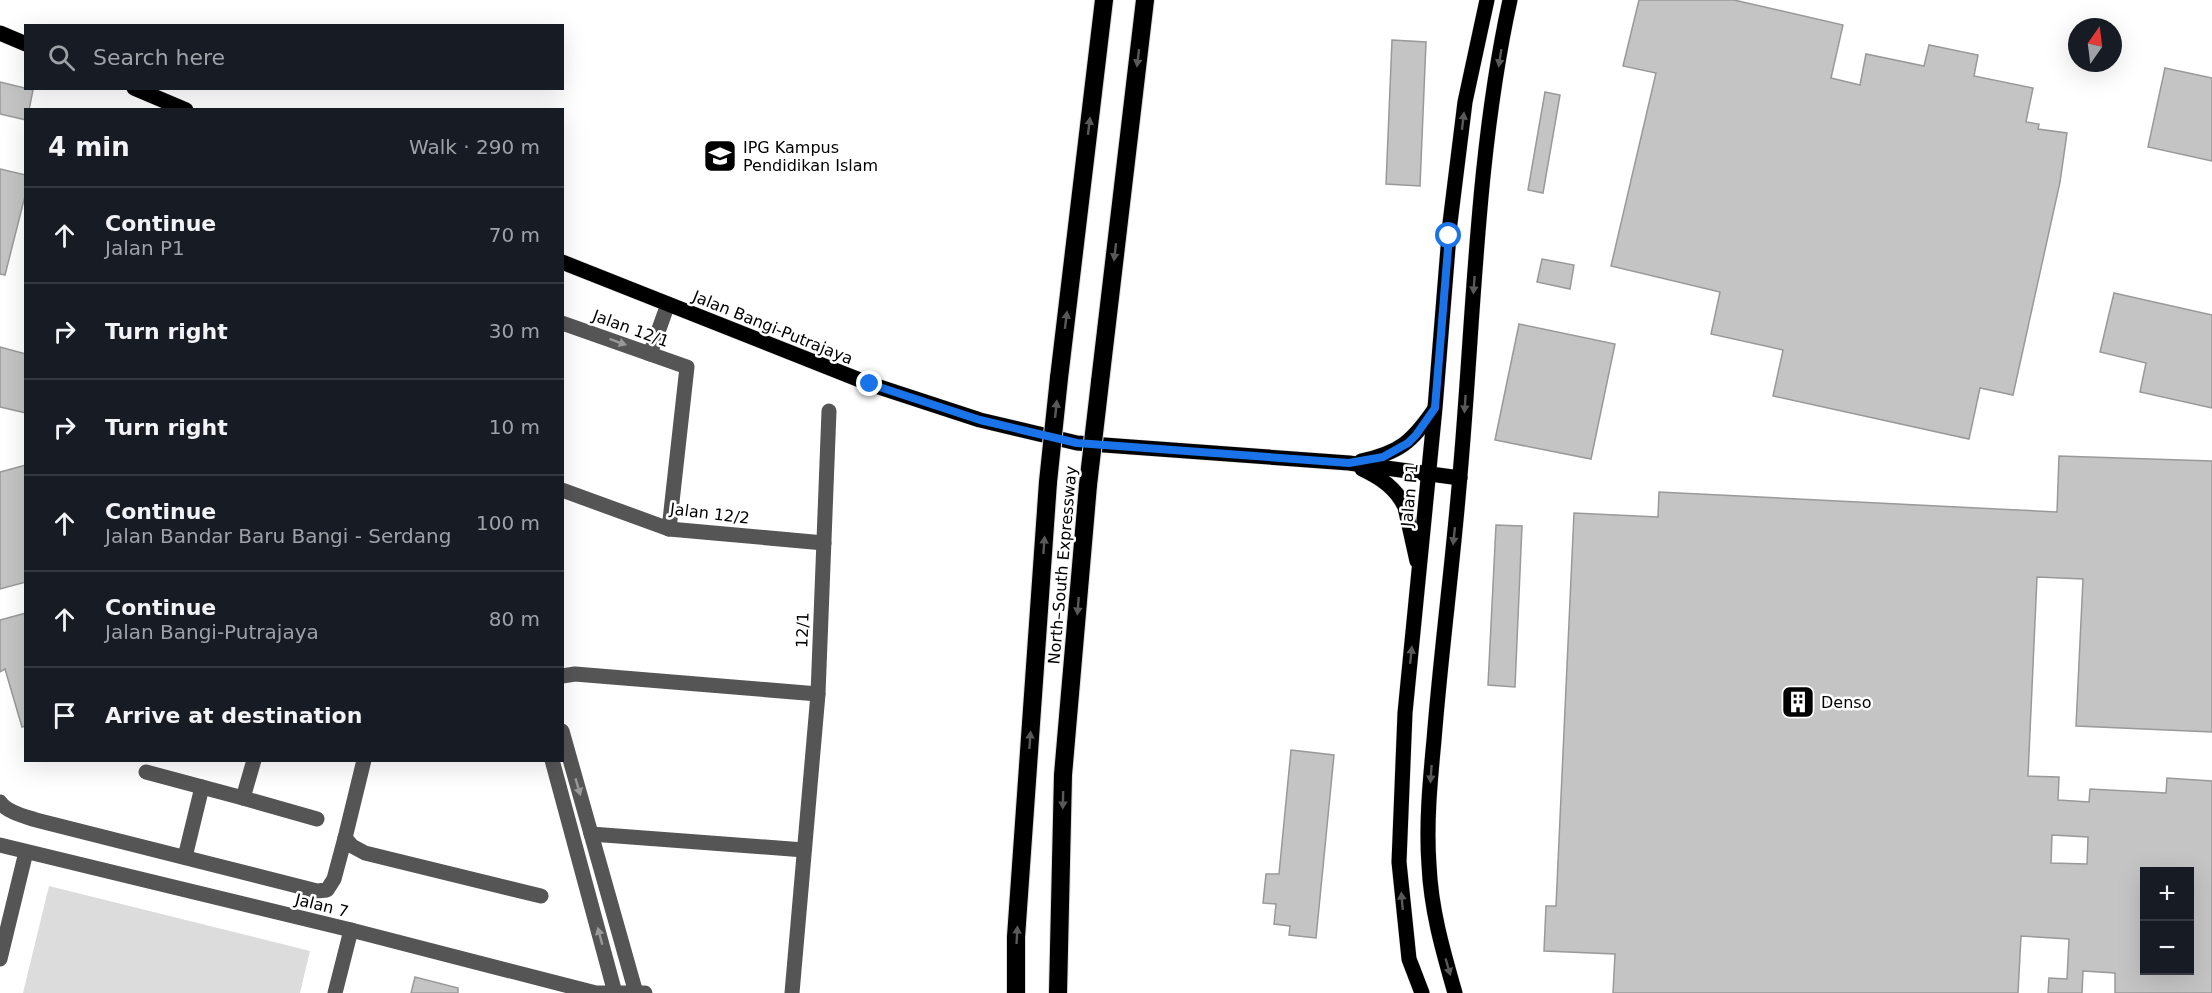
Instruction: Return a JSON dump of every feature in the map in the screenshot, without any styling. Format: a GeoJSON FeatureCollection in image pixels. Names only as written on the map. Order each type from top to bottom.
{"type":"FeatureCollection","features":[{"type":"Feature","properties":{"kind":"highway","name":"North–South Expressway"},"geometry":{"type":"LineString","coordinates":[[1016,993],[1016,937],[1048,482],[1104,0]]}},
{"type":"Feature","properties":{"kind":"highway","name":"North–South Expressway"},"geometry":{"type":"LineString","coordinates":[[1058,993],[1064,775],[1089,485],[1145,0]]}},
{"type":"Feature","properties":{"kind":"main road","name":"Jalan P1"},"geometry":{"type":"LineString","coordinates":[[1422,993],[1409,959],[1399,862],[1405,713],[1420,576],[1451,212],[1465,102],[1487,0]]}},
{"type":"Feature","properties":{"kind":"main road"},"geometry":{"type":"LineString","coordinates":[[1455,993],[1436,926],[1429,866],[1429,804],[1435,716],[1460,478],[1474,280],[1489,126],[1510,0]]}},
{"type":"Feature","properties":{"kind":"main road"},"geometry":{"type":"LineString","coordinates":[[0,33],[24,43]]}},
{"type":"Feature","properties":{"kind":"main road"},"geometry":{"type":"LineString","coordinates":[[139,90],[181,108]]}},
{"type":"Feature","properties":{"kind":"main road","name":"Jalan Bangi-Putrajaya"},"geometry":{"type":"LineString","coordinates":[[564,263],[870,384],[980,420],[1077,443],[1349,463]]}},
{"type":"Feature","properties":{"kind":"main road"},"geometry":{"type":"LineString","coordinates":[[1349,463],[1383,457],[1408,443],[1435,408]]}},
{"type":"Feature","properties":{"kind":"main road"},"geometry":{"type":"LineString","coordinates":[[1349,463],[1460,478]]}},
{"type":"Feature","properties":{"kind":"main road"},"geometry":{"type":"LineString","coordinates":[[1349,463],[1389,484],[1401,499],[1405,507],[1420,576]]}},
{"type":"Feature","properties":{"kind":"street"},"geometry":{"type":"LineString","coordinates":[[650,354],[669,304]]}},
{"type":"Feature","properties":{"kind":"street","name":"Jalan 12/1"},"geometry":{"type":"LineString","coordinates":[[564,323],[687,367],[669,529]]}},
{"type":"Feature","properties":{"kind":"street","name":"12/1"},"geometry":{"type":"LineString","coordinates":[[792,993],[818,694],[829,411]]}},
{"type":"Feature","properties":{"kind":"street","name":"Jalan 12/2"},"geometry":{"type":"LineString","coordinates":[[564,491],[669,529],[824,543]]}},
{"type":"Feature","properties":{"kind":"street"},"geometry":{"type":"LineString","coordinates":[[564,676],[574,674],[818,694]]}},
{"type":"Feature","properties":{"kind":"street"},"geometry":{"type":"LineString","coordinates":[[564,738],[636,993]]}},
{"type":"Feature","properties":{"kind":"street"},"geometry":{"type":"LineString","coordinates":[[243,798],[253,762]]}},
{"type":"Feature","properties":{"kind":"street"},"geometry":{"type":"LineString","coordinates":[[0,802],[11,810],[36,820],[317,891],[327,890],[334,879],[364,762]]}},
{"type":"Feature","properties":{"kind":"street"},"geometry":{"type":"LineString","coordinates":[[553,762],[615,993]]}},
{"type":"Feature","properties":{"kind":"street"},"geometry":{"type":"LineString","coordinates":[[146,772],[317,819]]}},
{"type":"Feature","properties":{"kind":"street"},"geometry":{"type":"LineString","coordinates":[[185,858],[202,787]]}},
{"type":"Feature","properties":{"kind":"street"},"geometry":{"type":"LineString","coordinates":[[591,834],[804,850]]}},
{"type":"Feature","properties":{"kind":"street"},"geometry":{"type":"LineString","coordinates":[[345,838],[352,846],[365,852],[541,896]]}},
{"type":"Feature","properties":{"kind":"street","name":"Jalan 7"},"geometry":{"type":"LineString","coordinates":[[0,845],[351,930],[596,993],[645,993]]}},
{"type":"Feature","properties":{"kind":"street"},"geometry":{"type":"LineString","coordinates":[[0,959],[26,852]]}},
{"type":"Feature","properties":{"kind":"street"},"geometry":{"type":"LineString","coordinates":[[335,993],[351,930]]}},
{"type":"Feature","properties":{"kind":"shaded area"},"geometry":{"type":"Polygon","coordinates":[[[49,886],[310,951],[300,993],[23,993],[49,886]]]}},
{"type":"Feature","properties":{"kind":"building"},"geometry":{"type":"Polygon","coordinates":[[[1639,0],[1734,0],[1843,25],[1831,78],[1860,85],[1866,54],[1924,66],[1929,45],[1978,55],[1974,76],[2033,88],[2026,122],[2039,124],[2038,129],[2067,133],[2060,182],[2013,395],[1980,388],[1969,439],[1773,396],[1783,350],[1711,334],[1720,292],[1611,266],[1656,73],[1623,66],[1639,0]]]}},
{"type":"Feature","properties":{"kind":"building"},"geometry":{"type":"Polygon","coordinates":[[[1392,40],[1426,42],[1420,186],[1386,184],[1392,40]]]}},
{"type":"Feature","properties":{"kind":"building"},"geometry":{"type":"Polygon","coordinates":[[[2165,68],[2212,78],[2212,161],[2148,147],[2165,68]]]}},
{"type":"Feature","properties":{"kind":"building"},"geometry":{"type":"Polygon","coordinates":[[[0,82],[24,88],[24,90],[33,90],[29,108],[24,108],[24,120],[0,114],[0,82]]]}},
{"type":"Feature","properties":{"kind":"building"},"geometry":{"type":"Polygon","coordinates":[[[1545,92],[1560,95],[1543,193],[1528,190],[1545,92]]]}},
{"type":"Feature","properties":{"kind":"building"},"geometry":{"type":"Polygon","coordinates":[[[0,169],[24,175],[24,200],[5,275],[0,274],[0,169]]]}},
{"type":"Feature","properties":{"kind":"building"},"geometry":{"type":"Polygon","coordinates":[[[1542,259],[1574,265],[1570,289],[1537,282],[1542,259]]]}},
{"type":"Feature","properties":{"kind":"building"},"geometry":{"type":"Polygon","coordinates":[[[2114,293],[2212,315],[2212,408],[2140,392],[2146,363],[2100,352],[2114,293]]]}},
{"type":"Feature","properties":{"kind":"building"},"geometry":{"type":"Polygon","coordinates":[[[1519,324],[1615,344],[1591,459],[1495,440],[1519,324]]]}},
{"type":"Feature","properties":{"kind":"building"},"geometry":{"type":"Polygon","coordinates":[[[0,347],[24,353],[24,413],[0,407],[0,347]]]}},
{"type":"Feature","properties":{"kind":"building","name":"Denso"},"geometry":{"type":"Polygon","coordinates":[[[2059,456],[2212,461],[2212,732],[2076,726],[2083,579],[2037,577],[2028,776],[2059,777],[2058,800],[2089,802],[2090,789],[2166,793],[2167,778],[2212,781],[2212,993],[2115,993],[2115,973],[2083,971],[2082,993],[2048,993],[2049,978],[2067,979],[2069,939],[2021,936],[2018,993],[1613,993],[1615,954],[1544,951],[1546,906],[1556,906],[1574,513],[1658,517],[1659,492],[2057,512],[2059,456]],[[2052,835],[2051,863],[2087,864],[2088,837],[2052,835]]]}},
{"type":"Feature","properties":{"kind":"building"},"geometry":{"type":"Polygon","coordinates":[[[24,466],[24,583],[0,589],[0,472],[24,466]]]}},
{"type":"Feature","properties":{"kind":"building"},"geometry":{"type":"Polygon","coordinates":[[[1496,525],[1522,526],[1515,687],[1488,685],[1496,525]]]}},
{"type":"Feature","properties":{"kind":"building"},"geometry":{"type":"Polygon","coordinates":[[[24,614],[24,726],[22,727],[5,669],[0,672],[0,620],[24,614]]]}},
{"type":"Feature","properties":{"kind":"building"},"geometry":{"type":"Polygon","coordinates":[[[1291,750],[1334,755],[1316,938],[1289,935],[1290,926],[1274,924],[1276,904],[1263,903],[1266,874],[1279,874],[1291,750]]]}},
{"type":"Feature","properties":{"kind":"building"},"geometry":{"type":"Polygon","coordinates":[[[415,977],[458,988],[458,993],[411,993],[415,977]]]}},
{"type":"Feature","properties":{"kind":"place","name":"IPG Kampus Pendidikan Islam"},"geometry":{"type":"Point","coordinates":[720,156]}},
{"type":"Feature","properties":{"kind":"place","name":"Denso"},"geometry":{"type":"Point","coordinates":[1798,702]}},
{"type":"Feature","properties":{"kind":"route"},"geometry":{"type":"LineString","coordinates":[[870,384],[980,420],[1077,443],[1349,463],[1383,457],[1408,443],[1435,408],[1449,236]]}}]}
